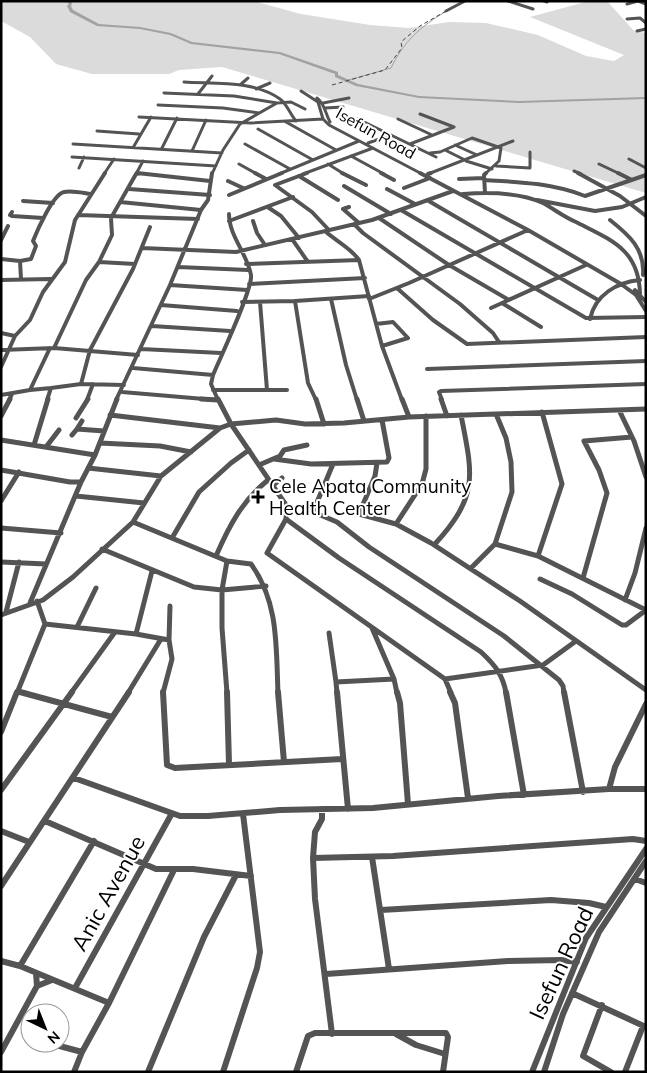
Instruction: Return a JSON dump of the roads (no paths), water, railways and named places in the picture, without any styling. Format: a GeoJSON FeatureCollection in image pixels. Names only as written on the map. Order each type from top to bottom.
{"type":"FeatureCollection","features":[{"type":"Feature","properties":{"kind":"street"},"geometry":{"type":"LineString","coordinates":[[446,12],[464,1]]}},
{"type":"Feature","properties":{"kind":"street"},"geometry":{"type":"LineString","coordinates":[[508,1],[533,9]]}},
{"type":"Feature","properties":{"kind":"street"},"geometry":{"type":"LineString","coordinates":[[515,4],[520,1]]}},
{"type":"Feature","properties":{"kind":"street"},"geometry":{"type":"LineString","coordinates":[[627,4],[638,1],[646,4]]}},
{"type":"Feature","properties":{"kind":"street"},"geometry":{"type":"LineString","coordinates":[[627,19],[640,18],[646,23]]}},
{"type":"Feature","properties":{"kind":"street"},"geometry":{"type":"LineString","coordinates":[[636,31],[646,29]]}},
{"type":"Feature","properties":{"kind":"street"},"geometry":{"type":"LineString","coordinates":[[198,94],[212,76]]}},
{"type":"Feature","properties":{"kind":"street"},"geometry":{"type":"LineString","coordinates":[[240,85],[248,78]]}},
{"type":"Feature","properties":{"kind":"street"},"geometry":{"type":"LineString","coordinates":[[184,82],[240,85],[256,89],[282,100],[296,121]]}},
{"type":"Feature","properties":{"kind":"street"},"geometry":{"type":"LineString","coordinates":[[256,89],[270,83]]}},
{"type":"Feature","properties":{"kind":"street","name":"Isefun Road"},"geometry":{"type":"LineString","coordinates":[[646,302],[643,296],[540,234],[368,143],[345,132],[329,125],[323,119],[318,102],[300,92],[306,92],[323,103],[328,120],[345,132],[359,141],[429,176],[623,284],[636,295],[646,311]]}},
{"type":"Feature","properties":{"kind":"street"},"geometry":{"type":"LineString","coordinates":[[164,93],[234,96],[278,103]]}},
{"type":"Feature","properties":{"kind":"street"},"geometry":{"type":"LineString","coordinates":[[323,103],[349,98]]}},
{"type":"Feature","properties":{"kind":"street"},"geometry":{"type":"LineString","coordinates":[[30,603],[95,455],[110,415],[170,286],[201,210],[205,208],[210,196],[210,181],[222,153],[241,122],[282,102],[295,103],[305,109]]}},
{"type":"Feature","properties":{"kind":"street"},"geometry":{"type":"LineString","coordinates":[[158,105],[223,108],[260,113]]}},
{"type":"Feature","properties":{"kind":"street"},"geometry":{"type":"LineString","coordinates":[[324,108],[343,107]]}},
{"type":"Feature","properties":{"kind":"street"},"geometry":{"type":"LineString","coordinates":[[410,144],[454,127],[420,114]]}},
{"type":"Feature","properties":{"kind":"street"},"geometry":{"type":"LineString","coordinates":[[138,117],[241,122],[286,122],[323,119]]}},
{"type":"Feature","properties":{"kind":"street"},"geometry":{"type":"LineString","coordinates":[[134,146],[139,134],[151,117]]}},
{"type":"Feature","properties":{"kind":"street"},"geometry":{"type":"LineString","coordinates":[[162,148],[177,118]]}},
{"type":"Feature","properties":{"kind":"street"},"geometry":{"type":"LineString","coordinates":[[358,119],[436,157]]}},
{"type":"Feature","properties":{"kind":"street"},"geometry":{"type":"LineString","coordinates":[[398,119],[432,135]]}},
{"type":"Feature","properties":{"kind":"street"},"geometry":{"type":"LineString","coordinates":[[192,151],[206,120]]}},
{"type":"Feature","properties":{"kind":"street"},"geometry":{"type":"LineString","coordinates":[[286,122],[324,145],[337,150]]}},
{"type":"Feature","properties":{"kind":"street"},"geometry":{"type":"LineString","coordinates":[[258,129],[313,160]]}},
{"type":"Feature","properties":{"kind":"street"},"geometry":{"type":"LineString","coordinates":[[97,132],[139,134]]}},
{"type":"Feature","properties":{"kind":"street"},"geometry":{"type":"LineString","coordinates":[[368,143],[391,135]]}},
{"type":"Feature","properties":{"kind":"street"},"geometry":{"type":"LineString","coordinates":[[430,154],[445,150],[472,138],[501,148],[502,154],[494,167],[484,175],[484,193]]}},
{"type":"Feature","properties":{"kind":"street"},"geometry":{"type":"LineString","coordinates":[[229,195],[359,141]]}},
{"type":"Feature","properties":{"kind":"street"},"geometry":{"type":"LineString","coordinates":[[404,188],[477,155],[514,141]]}},
{"type":"Feature","properties":{"kind":"street"},"geometry":{"type":"LineString","coordinates":[[73,144],[134,146],[222,153]]}},
{"type":"Feature","properties":{"kind":"street"},"geometry":{"type":"LineString","coordinates":[[245,144],[290,169]]}},
{"type":"Feature","properties":{"kind":"street"},"geometry":{"type":"LineString","coordinates":[[455,145],[477,155]]}},
{"type":"Feature","properties":{"kind":"street"},"geometry":{"type":"LineString","coordinates":[[373,148],[275,185],[312,212],[339,244],[351,249],[359,260],[382,346],[409,417]]}},
{"type":"Feature","properties":{"kind":"street"},"geometry":{"type":"LineString","coordinates":[[445,150],[466,160],[494,167],[530,168],[530,152]]}},
{"type":"Feature","properties":{"kind":"street"},"geometry":{"type":"LineString","coordinates":[[351,156],[394,180]]}},
{"type":"Feature","properties":{"kind":"street"},"geometry":{"type":"LineString","coordinates":[[72,157],[216,166]]}},
{"type":"Feature","properties":{"kind":"street"},"geometry":{"type":"LineString","coordinates":[[79,168],[84,157]]}},
{"type":"Feature","properties":{"kind":"street"},"geometry":{"type":"LineString","coordinates":[[1,367],[15,336],[30,320],[51,279],[65,262],[78,215],[114,159]]}},
{"type":"Feature","properties":{"kind":"street"},"geometry":{"type":"LineString","coordinates":[[629,159],[646,168]]}},
{"type":"Feature","properties":{"kind":"street"},"geometry":{"type":"LineString","coordinates":[[30,390],[75,306],[86,280],[100,262],[112,235],[111,218],[143,161]]}},
{"type":"Feature","properties":{"kind":"street"},"geometry":{"type":"LineString","coordinates":[[239,164],[266,179]]}},
{"type":"Feature","properties":{"kind":"street"},"geometry":{"type":"LineString","coordinates":[[328,164],[348,177],[366,185]]}},
{"type":"Feature","properties":{"kind":"street"},"geometry":{"type":"LineString","coordinates":[[599,164],[630,179]]}},
{"type":"Feature","properties":{"kind":"street"},"geometry":{"type":"LineString","coordinates":[[574,171],[609,188],[632,203],[646,216]]}},
{"type":"Feature","properties":{"kind":"street"},"geometry":{"type":"LineString","coordinates":[[136,174],[210,181]]}},
{"type":"Feature","properties":{"kind":"street"},"geometry":{"type":"LineString","coordinates":[[459,179],[540,183],[565,188],[585,196],[646,174]]}},
{"type":"Feature","properties":{"kind":"street"},"geometry":{"type":"LineString","coordinates":[[299,176],[338,200]]}},
{"type":"Feature","properties":{"kind":"street"},"geometry":{"type":"LineString","coordinates":[[228,181],[244,188]]}},
{"type":"Feature","properties":{"kind":"street"},"geometry":{"type":"LineString","coordinates":[[344,186],[390,214]]}},
{"type":"Feature","properties":{"kind":"street"},"geometry":{"type":"LineString","coordinates":[[129,188],[210,196]]}},
{"type":"Feature","properties":{"kind":"street"},"geometry":{"type":"LineString","coordinates":[[387,189],[415,204]]}},
{"type":"Feature","properties":{"kind":"street"},"geometry":{"type":"LineString","coordinates":[[142,248],[240,251],[379,218],[453,191]]}},
{"type":"Feature","properties":{"kind":"street"},"geometry":{"type":"LineString","coordinates":[[1,259],[20,261],[31,259],[36,246],[33,241],[43,218],[62,192],[91,194]]}},
{"type":"Feature","properties":{"kind":"street"},"geometry":{"type":"LineString","coordinates":[[463,194],[484,193],[534,199],[562,203],[592,211],[616,209],[646,198]]}},
{"type":"Feature","properties":{"kind":"street"},"geometry":{"type":"LineString","coordinates":[[229,221],[269,208],[293,197]]}},
{"type":"Feature","properties":{"kind":"street"},"geometry":{"type":"LineString","coordinates":[[534,199],[575,222],[594,230],[618,245],[630,258],[642,277]]}},
{"type":"Feature","properties":{"kind":"street"},"geometry":{"type":"LineString","coordinates":[[427,200],[598,300]]}},
{"type":"Feature","properties":{"kind":"street"},"geometry":{"type":"LineString","coordinates":[[23,201],[53,203]]}},
{"type":"Feature","properties":{"kind":"street"},"geometry":{"type":"LineString","coordinates":[[120,202],[201,210]]}},
{"type":"Feature","properties":{"kind":"street"},"geometry":{"type":"LineString","coordinates":[[350,207],[343,209],[363,233],[480,320],[495,333],[499,342]]}},
{"type":"Feature","properties":{"kind":"street"},"geometry":{"type":"LineString","coordinates":[[269,208],[281,216],[299,238]]}},
{"type":"Feature","properties":{"kind":"street"},"geometry":{"type":"LineString","coordinates":[[401,210],[590,319],[646,317]]}},
{"type":"Feature","properties":{"kind":"street"},"geometry":{"type":"LineString","coordinates":[[12,212],[10,215],[12,216],[43,218]]}},
{"type":"Feature","properties":{"kind":"street"},"geometry":{"type":"LineString","coordinates":[[229,214],[229,221],[251,276],[212,375],[211,384],[231,424],[286,505],[286,518],[268,554],[445,679],[455,703],[468,798]]}},
{"type":"Feature","properties":{"kind":"street"},"geometry":{"type":"LineString","coordinates":[[78,215],[111,218],[198,219]]}},
{"type":"Feature","properties":{"kind":"street"},"geometry":{"type":"LineString","coordinates":[[379,218],[449,264],[509,300]]}},
{"type":"Feature","properties":{"kind":"street"},"geometry":{"type":"LineString","coordinates":[[610,220],[633,240],[645,263],[642,277],[643,296]]}},
{"type":"Feature","properties":{"kind":"street"},"geometry":{"type":"LineString","coordinates":[[253,221],[257,233],[265,245]]}},
{"type":"Feature","properties":{"kind":"street"},"geometry":{"type":"LineString","coordinates":[[2,245],[1,240],[8,226]]}},
{"type":"Feature","properties":{"kind":"street"},"geometry":{"type":"LineString","coordinates":[[82,384],[90,350],[135,264],[150,227]]}},
{"type":"Feature","properties":{"kind":"street"},"geometry":{"type":"LineString","coordinates":[[242,302],[369,297],[398,289],[499,241],[528,230]]}},
{"type":"Feature","properties":{"kind":"street"},"geometry":{"type":"LineString","coordinates":[[292,240],[308,262]]}},
{"type":"Feature","properties":{"kind":"street"},"geometry":{"type":"LineString","coordinates":[[246,264],[359,260]]}},
{"type":"Feature","properties":{"kind":"street"},"geometry":{"type":"LineString","coordinates":[[20,261],[20,279]]}},
{"type":"Feature","properties":{"kind":"street"},"geometry":{"type":"LineString","coordinates":[[100,262],[135,264]]}},
{"type":"Feature","properties":{"kind":"street"},"geometry":{"type":"LineString","coordinates":[[491,308],[586,265]]}},
{"type":"Feature","properties":{"kind":"street"},"geometry":{"type":"LineString","coordinates":[[178,267],[248,270]]}},
{"type":"Feature","properties":{"kind":"street"},"geometry":{"type":"LineString","coordinates":[[590,319],[590,310],[598,300],[623,284],[642,277]]}},
{"type":"Feature","properties":{"kind":"street"},"geometry":{"type":"LineString","coordinates":[[249,284],[365,278]]}},
{"type":"Feature","properties":{"kind":"street"},"geometry":{"type":"LineString","coordinates":[[1,280],[51,279]]}},
{"type":"Feature","properties":{"kind":"street"},"geometry":{"type":"LineString","coordinates":[[170,286],[247,290]]}},
{"type":"Feature","properties":{"kind":"street"},"geometry":{"type":"LineString","coordinates":[[398,289],[466,344],[646,337]]}},
{"type":"Feature","properties":{"kind":"street"},"geometry":{"type":"LineString","coordinates":[[331,299],[346,365],[364,421]]}},
{"type":"Feature","properties":{"kind":"street"},"geometry":{"type":"LineString","coordinates":[[296,301],[308,383],[319,405],[324,424]]}},
{"type":"Feature","properties":{"kind":"street"},"geometry":{"type":"LineString","coordinates":[[260,302],[267,390]]}},
{"type":"Feature","properties":{"kind":"street"},"geometry":{"type":"LineString","coordinates":[[502,303],[541,327]]}},
{"type":"Feature","properties":{"kind":"street"},"geometry":{"type":"LineString","coordinates":[[161,305],[237,311]]}},
{"type":"Feature","properties":{"kind":"street"},"geometry":{"type":"LineString","coordinates":[[376,324],[393,322],[408,338],[382,346]]}},
{"type":"Feature","properties":{"kind":"street"},"geometry":{"type":"LineString","coordinates":[[152,326],[230,331]]}},
{"type":"Feature","properties":{"kind":"street"},"geometry":{"type":"LineString","coordinates":[[1,334],[15,336]]}},
{"type":"Feature","properties":{"kind":"street"},"geometry":{"type":"LineString","coordinates":[[1,350],[52,348],[138,355]]}},
{"type":"Feature","properties":{"kind":"street"},"geometry":{"type":"LineString","coordinates":[[141,349],[174,349],[221,353]]}},
{"type":"Feature","properties":{"kind":"street"},"geometry":{"type":"LineString","coordinates":[[427,369],[646,361]]}},
{"type":"Feature","properties":{"kind":"street"},"geometry":{"type":"LineString","coordinates":[[132,368],[212,375]]}},
{"type":"Feature","properties":{"kind":"street"},"geometry":{"type":"LineString","coordinates":[[1,395],[82,384],[124,385]]}},
{"type":"Feature","properties":{"kind":"street"},"geometry":{"type":"LineString","coordinates":[[76,418],[88,399],[93,384]]}},
{"type":"Feature","properties":{"kind":"street"},"geometry":{"type":"LineString","coordinates":[[447,416],[439,392],[441,391],[646,384]]}},
{"type":"Feature","properties":{"kind":"street"},"geometry":{"type":"LineString","coordinates":[[34,445],[51,388]]}},
{"type":"Feature","properties":{"kind":"street"},"geometry":{"type":"LineString","coordinates":[[213,390],[287,390]]}},
{"type":"Feature","properties":{"kind":"street"},"geometry":{"type":"LineString","coordinates":[[122,392],[218,400]]}},
{"type":"Feature","properties":{"kind":"street"},"geometry":{"type":"LineString","coordinates":[[1,416],[3,407],[12,394]]}},
{"type":"Feature","properties":{"kind":"street"},"geometry":{"type":"LineString","coordinates":[[619,410],[632,437],[646,477]]}},
{"type":"Feature","properties":{"kind":"street"},"geometry":{"type":"LineString","coordinates":[[3,613],[51,594],[133,522],[161,476],[220,428],[231,424],[276,420],[305,424],[324,424],[426,416],[646,410]]}},
{"type":"Feature","properties":{"kind":"street"},"geometry":{"type":"LineString","coordinates":[[538,556],[562,484],[542,412]]}},
{"type":"Feature","properties":{"kind":"street"},"geometry":{"type":"LineString","coordinates":[[471,568],[495,544],[512,492],[513,479],[506,438],[496,414]]}},
{"type":"Feature","properties":{"kind":"street"},"geometry":{"type":"LineString","coordinates":[[110,415],[220,428]]}},
{"type":"Feature","properties":{"kind":"street"},"geometry":{"type":"LineString","coordinates":[[434,546],[451,527],[464,503],[470,485],[470,467],[461,415]]}},
{"type":"Feature","properties":{"kind":"street"},"geometry":{"type":"LineString","coordinates":[[396,524],[422,484],[426,470],[426,416]]}},
{"type":"Feature","properties":{"kind":"street"},"geometry":{"type":"LineString","coordinates":[[274,459],[311,464],[387,462],[389,458],[382,420]]}},
{"type":"Feature","properties":{"kind":"street"},"geometry":{"type":"LineString","coordinates":[[72,435],[82,421]]}},
{"type":"Feature","properties":{"kind":"street"},"geometry":{"type":"LineString","coordinates":[[77,429],[104,431]]}},
{"type":"Feature","properties":{"kind":"street"},"geometry":{"type":"LineString","coordinates":[[46,447],[59,430]]}},
{"type":"Feature","properties":{"kind":"street"},"geometry":{"type":"LineString","coordinates":[[583,578],[607,493],[584,441],[632,437]]}},
{"type":"Feature","properties":{"kind":"street"},"geometry":{"type":"LineString","coordinates":[[1,440],[95,455]]}},
{"type":"Feature","properties":{"kind":"street"},"geometry":{"type":"LineString","coordinates":[[100,443],[160,446],[191,452]]}},
{"type":"Feature","properties":{"kind":"street"},"geometry":{"type":"LineString","coordinates":[[259,465],[281,455],[284,450],[307,445]]}},
{"type":"Feature","properties":{"kind":"street"},"geometry":{"type":"LineString","coordinates":[[172,538],[199,492],[231,463],[249,450]]}},
{"type":"Feature","properties":{"kind":"street"},"geometry":{"type":"LineString","coordinates":[[377,463],[375,476],[359,514],[396,524],[471,568],[646,690]]}},
{"type":"Feature","properties":{"kind":"street"},"geometry":{"type":"LineString","coordinates":[[334,464],[315,507],[318,514],[338,522],[369,547],[446,597],[543,665],[560,680],[563,686],[568,724],[583,792]]}},
{"type":"Feature","properties":{"kind":"street"},"geometry":{"type":"LineString","coordinates":[[88,468],[161,476]]}},
{"type":"Feature","properties":{"kind":"street"},"geometry":{"type":"LineString","coordinates":[[1,470],[70,482],[82,482]]}},
{"type":"Feature","properties":{"kind":"street"},"geometry":{"type":"LineString","coordinates":[[1,501],[19,472]]}},
{"type":"Feature","properties":{"kind":"street"},"geometry":{"type":"LineString","coordinates":[[272,486],[282,478]]}},
{"type":"Feature","properties":{"kind":"street"},"geometry":{"type":"LineString","coordinates":[[216,556],[233,516],[248,496],[268,480]]}},
{"type":"Feature","properties":{"kind":"street"},"geometry":{"type":"LineString","coordinates":[[70,482],[79,488]]}},
{"type":"Feature","properties":{"kind":"street"},"geometry":{"type":"LineString","coordinates":[[76,496],[144,503]]}},
{"type":"Feature","properties":{"kind":"street"},"geometry":{"type":"LineString","coordinates":[[286,518],[344,562],[457,636],[500,671],[504,679],[524,795]]}},
{"type":"Feature","properties":{"kind":"street"},"geometry":{"type":"LineString","coordinates":[[133,522],[227,561],[251,564],[266,586],[272,610],[277,653],[278,702],[284,762]]}},
{"type":"Feature","properties":{"kind":"street"},"geometry":{"type":"LineString","coordinates":[[1,528],[61,533]]}},
{"type":"Feature","properties":{"kind":"street"},"geometry":{"type":"LineString","coordinates":[[625,600],[635,573],[646,528]]}},
{"type":"Feature","properties":{"kind":"street"},"geometry":{"type":"LineString","coordinates":[[495,544],[538,556],[646,610],[622,626],[572,594],[540,579]]}},
{"type":"Feature","properties":{"kind":"street"},"geometry":{"type":"LineString","coordinates":[[102,549],[198,588],[222,590],[266,586]]}},
{"type":"Feature","properties":{"kind":"street"},"geometry":{"type":"LineString","coordinates":[[227,561],[222,590],[222,628],[227,672],[229,764]]}},
{"type":"Feature","properties":{"kind":"street"},"geometry":{"type":"LineString","coordinates":[[1,562],[46,564]]}},
{"type":"Feature","properties":{"kind":"street"},"geometry":{"type":"LineString","coordinates":[[3,613],[19,562]]}},
{"type":"Feature","properties":{"kind":"street"},"geometry":{"type":"LineString","coordinates":[[136,634],[152,570]]}},
{"type":"Feature","properties":{"kind":"street"},"geometry":{"type":"LineString","coordinates":[[77,628],[96,588]]}},
{"type":"Feature","properties":{"kind":"street"},"geometry":{"type":"LineString","coordinates":[[1,732],[4,717],[18,691],[46,624],[37,601]]}},
{"type":"Feature","properties":{"kind":"street"},"geometry":{"type":"LineString","coordinates":[[170,606],[169,640],[172,659],[163,692],[167,765],[175,768],[342,759]]}},
{"type":"Feature","properties":{"kind":"street"},"geometry":{"type":"LineString","coordinates":[[46,624],[136,634],[169,640]]}},
{"type":"Feature","properties":{"kind":"street"},"geometry":{"type":"LineString","coordinates":[[371,628],[394,679],[400,703],[408,804]]}},
{"type":"Feature","properties":{"kind":"street"},"geometry":{"type":"LineString","coordinates":[[1,790],[115,632]]}},
{"type":"Feature","properties":{"kind":"street"},"geometry":{"type":"LineString","coordinates":[[329,633],[336,682],[348,809]]}},
{"type":"Feature","properties":{"kind":"street"},"geometry":{"type":"LineString","coordinates":[[1,886],[74,778],[161,639]]}},
{"type":"Feature","properties":{"kind":"street"},"geometry":{"type":"LineString","coordinates":[[445,679],[543,665],[576,640]]}},
{"type":"Feature","properties":{"kind":"street"},"geometry":{"type":"LineString","coordinates":[[336,682],[394,679]]}},
{"type":"Feature","properties":{"kind":"street"},"geometry":{"type":"LineString","coordinates":[[18,691],[112,718]]}},
{"type":"Feature","properties":{"kind":"street"},"geometry":{"type":"LineString","coordinates":[[610,789],[615,767],[646,704]]}},
{"type":"Feature","properties":{"kind":"street"},"geometry":{"type":"LineString","coordinates":[[74,778],[171,815],[208,816],[348,809],[468,798],[610,789],[646,789]]}},
{"type":"Feature","properties":{"kind":"street"},"geometry":{"type":"LineString","coordinates":[[322,809],[322,819],[315,832],[313,858],[315,899],[326,974],[332,1034]]}},
{"type":"Feature","properties":{"kind":"street"},"geometry":{"type":"LineString","coordinates":[[223,1072],[257,968],[260,952],[248,846],[242,814]]}},
{"type":"Feature","properties":{"kind":"street","name":"Anic Avenue"},"geometry":{"type":"LineString","coordinates":[[75,988],[171,815]]}},
{"type":"Feature","properties":{"kind":"street"},"geometry":{"type":"LineString","coordinates":[[45,821],[156,869],[193,869],[251,876]]}},
{"type":"Feature","properties":{"kind":"street"},"geometry":{"type":"LineString","coordinates":[[1,831],[30,842]]}},
{"type":"Feature","properties":{"kind":"street"},"geometry":{"type":"LineString","coordinates":[[313,858],[372,857],[628,839],[646,841]]}},
{"type":"Feature","properties":{"kind":"street"},"geometry":{"type":"LineString","coordinates":[[20,966],[94,841]]}},
{"type":"Feature","properties":{"kind":"street","name":"Isefun Road"},"geometry":{"type":"LineString","coordinates":[[532,1072],[586,938],[630,875],[646,848]]}},
{"type":"Feature","properties":{"kind":"street"},"geometry":{"type":"LineString","coordinates":[[372,857],[389,969]]}},
{"type":"Feature","properties":{"kind":"street","name":"Isefun Road"},"geometry":{"type":"LineString","coordinates":[[544,1072],[572,993],[599,932],[646,861]]}},
{"type":"Feature","properties":{"kind":"street"},"geometry":{"type":"LineString","coordinates":[[74,1072],[82,1052],[109,1003],[174,870]]}},
{"type":"Feature","properties":{"kind":"street"},"geometry":{"type":"LineString","coordinates":[[148,1072],[204,937],[236,875]]}},
{"type":"Feature","properties":{"kind":"street"},"geometry":{"type":"LineString","coordinates":[[635,879],[646,883]]}},
{"type":"Feature","properties":{"kind":"street"},"geometry":{"type":"LineString","coordinates":[[381,910],[551,900],[589,902],[606,907]]}},
{"type":"Feature","properties":{"kind":"street"},"geometry":{"type":"LineString","coordinates":[[326,974],[508,961],[561,960],[577,962]]}},
{"type":"Feature","properties":{"kind":"street"},"geometry":{"type":"LineString","coordinates":[[1,961],[20,966],[109,1003]]}},
{"type":"Feature","properties":{"kind":"street"},"geometry":{"type":"LineString","coordinates":[[1,1052],[37,986],[36,973]]}},
{"type":"Feature","properties":{"kind":"street"},"geometry":{"type":"LineString","coordinates":[[37,986],[52,980]]}},
{"type":"Feature","properties":{"kind":"street"},"geometry":{"type":"LineString","coordinates":[[572,993],[645,1026],[625,1072]]}},
{"type":"Feature","properties":{"kind":"street"},"geometry":{"type":"LineString","coordinates":[[602,1006],[583,1056],[611,1072]]}},
{"type":"Feature","properties":{"kind":"street"},"geometry":{"type":"LineString","coordinates":[[296,1072],[308,1036],[315,1033],[446,1033],[448,1037],[443,1072]]}},
{"type":"Feature","properties":{"kind":"street"},"geometry":{"type":"LineString","coordinates":[[396,1033],[416,1045],[445,1054]]}},
{"type":"Feature","properties":{"kind":"street"},"geometry":{"type":"LineString","coordinates":[[70,1049],[82,1052]]}},
{"type":"Feature","properties":{"kind":"waterway"},"geometry":{"type":"LineString","coordinates":[[67,1],[71,4],[69,6],[71,11],[98,25],[140,28],[171,34],[191,43],[280,53],[337,73],[336,76],[357,85],[419,97],[519,102],[646,98]]}},
{"type":"Feature","properties":{"kind":"waterway"},"geometry":{"type":"LineString","coordinates":[[345,81],[391,68],[407,43],[428,23],[445,12]]}},
{"type":"Feature","properties":{"kind":"place","name":"Cele Apata Community Health Center"},"geometry":{"type":"Point","coordinates":[258,497]}}]}
